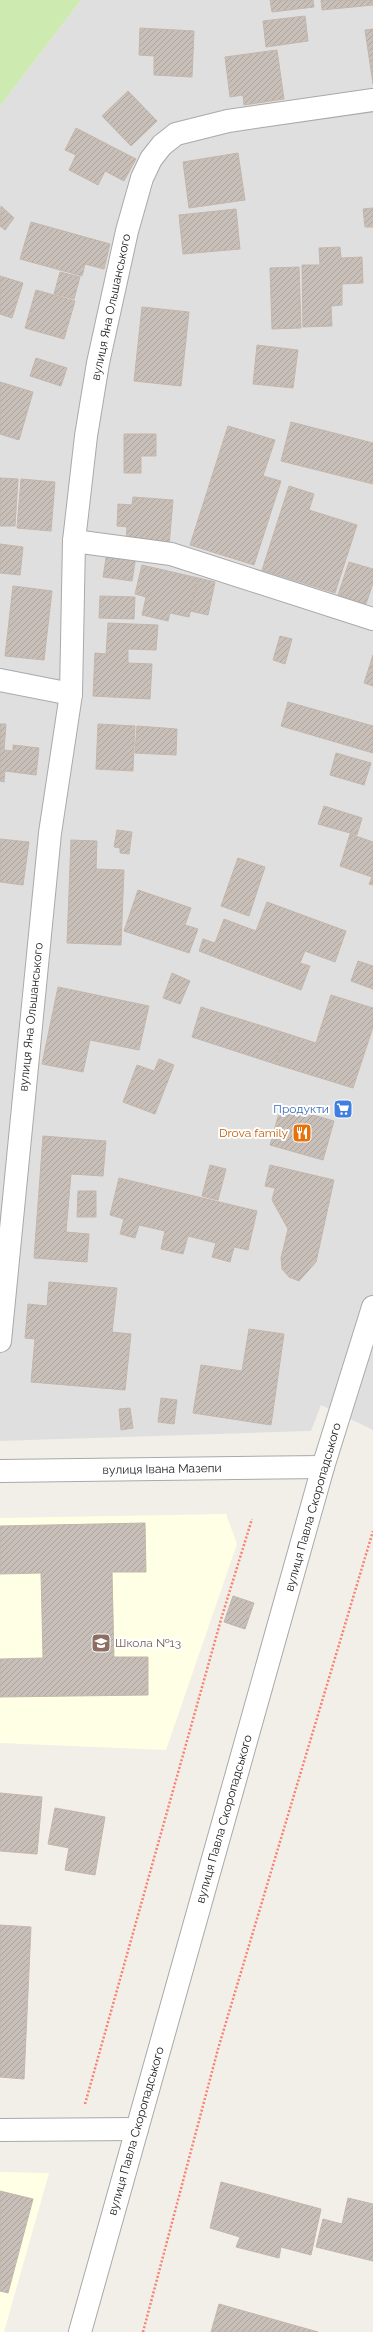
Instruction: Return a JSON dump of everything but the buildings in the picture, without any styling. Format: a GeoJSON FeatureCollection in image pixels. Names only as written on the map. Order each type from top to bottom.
{"type":"FeatureCollection","features":[{"type":"Feature","properties":{"kind":"street","name":"вулиця Яна Ольшанського"},"geometry":{"type":"LineString","coordinates":[[0,1341],[50,833],[71,694],[74,541],[86,436],[98,363],[113,303],[127,231],[142,178],[151,159],[162,145],[176,134],[199,127],[373,100]]}},
{"type":"Feature","properties":{"kind":"street"},"geometry":{"type":"LineString","coordinates":[[74,541],[178,556],[373,619]]}},
{"type":"Feature","properties":{"kind":"street"},"geometry":{"type":"LineString","coordinates":[[0,680],[71,694]]}},
{"type":"Feature","properties":{"kind":"street","name":"вулиця Павла Скоропадського"},"geometry":{"type":"LineString","coordinates":[[80,2332],[324,1467],[373,1308]]}},
{"type":"Feature","properties":{"kind":"street","name":"вулиця Івана Мазепи"},"geometry":{"type":"LineString","coordinates":[[0,1471],[324,1467]]}},
{"type":"Feature","properties":{"kind":"street"},"geometry":{"type":"LineString","coordinates":[[0,2130],[137,2129]]}},
{"type":"Feature","properties":{"kind":"path"},"geometry":{"type":"LineString","coordinates":[[85,2106],[222,1616],[252,1519]]}},
{"type":"Feature","properties":{"kind":"path"},"geometry":{"type":"LineString","coordinates":[[143,2332],[218,2049],[373,1531]]}},
{"type":"Feature","properties":{"kind":"shaded area"},"geometry":{"type":"Polygon","coordinates":[[[81,0],[373,0],[373,1430],[321,1405],[311,1431],[0,1441],[0,106],[81,0]]]}},
{"type":"Feature","properties":{"kind":"shaded area","name":"Школа №13"},"geometry":{"type":"Polygon","coordinates":[[[226,1514],[237,1544],[166,1750],[0,1743],[0,1518],[226,1514]]]}},
{"type":"Feature","properties":{"kind":"shaded area"},"geometry":{"type":"Polygon","coordinates":[[[0,2172],[49,2173],[4,2332],[0,2332],[0,2172]]]}},
{"type":"Feature","properties":{"kind":"green space"},"geometry":{"type":"Polygon","coordinates":[[[0,0],[81,0],[0,106],[0,0]]]}},
{"type":"Feature","properties":{"kind":"place","name":"Продукти"},"geometry":{"type":"Point","coordinates":[343,1109]}},
{"type":"Feature","properties":{"kind":"place","name":"Drova family"},"geometry":{"type":"Point","coordinates":[302,1133]}},
{"type":"Feature","properties":{"kind":"place","name":"Школа №13"},"geometry":{"type":"Point","coordinates":[101,1643]}}]}
